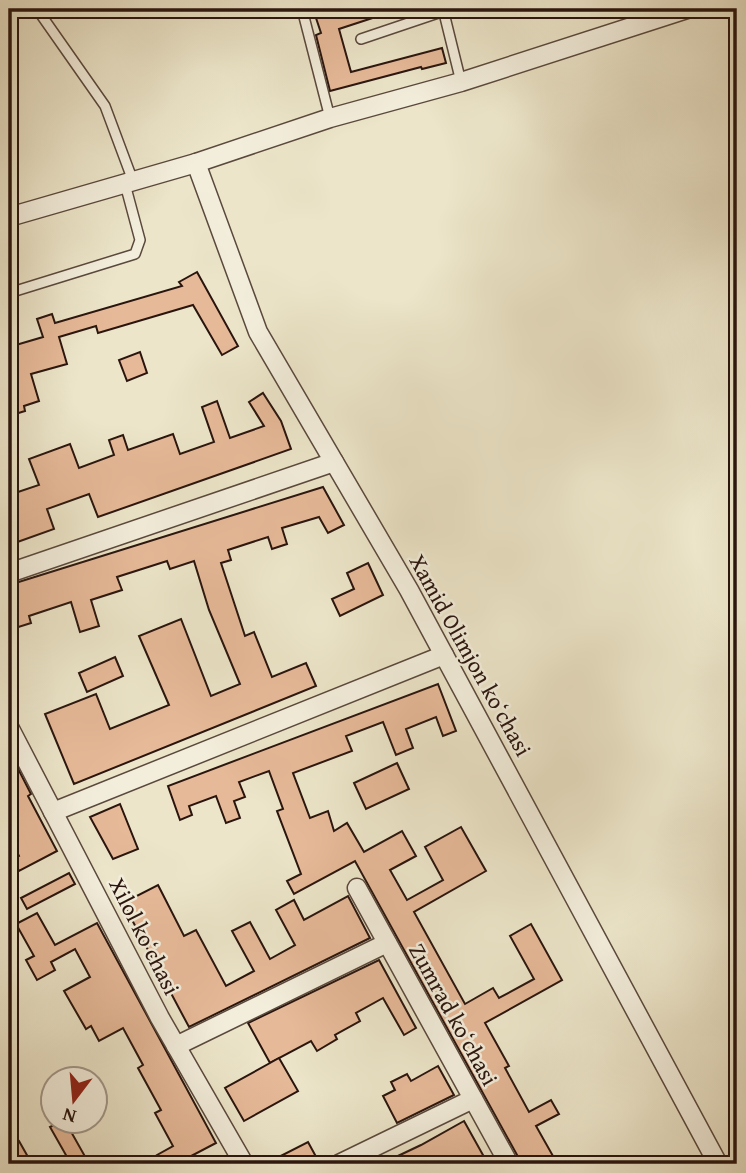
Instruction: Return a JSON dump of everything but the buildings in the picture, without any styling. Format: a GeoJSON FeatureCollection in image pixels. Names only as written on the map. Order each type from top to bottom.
{"type":"FeatureCollection","features":[{"type":"Feature","properties":{"kind":"street"},"geometry":{"type":"LineString","coordinates":[[9,217],[197,163],[330,118],[461,82],[676,11]]}},
{"type":"Feature","properties":{"kind":"street","name":"Xamid Olimjon koʻchasi"},"geometry":{"type":"LineString","coordinates":[[197,163],[258,332],[444,654],[718,1164]]}},
{"type":"Feature","properties":{"kind":"street"},"geometry":{"type":"LineString","coordinates":[[9,573],[334,462]]}},
{"type":"Feature","properties":{"kind":"street"},"geometry":{"type":"LineString","coordinates":[[53,812],[444,654]]}},
{"type":"Feature","properties":{"kind":"street","name":"Xilol koʻchasi"},"geometry":{"type":"LineString","coordinates":[[9,727],[176,1046],[244,1164]]}},
{"type":"Feature","properties":{"kind":"street","name":"Zumrad koʻchasi"},"geometry":{"type":"LineString","coordinates":[[357,888],[509,1164]]}},
{"type":"Feature","properties":{"kind":"street"},"geometry":{"type":"LineString","coordinates":[[176,1046],[387,943]]}},
{"type":"Feature","properties":{"kind":"street"},"geometry":{"type":"LineString","coordinates":[[339,1164],[473,1099]]}},
{"type":"Feature","properties":{"kind":"lane"},"geometry":{"type":"LineString","coordinates":[[9,293],[135,254],[140,240],[129,183],[105,106],[37,9]]}},
{"type":"Feature","properties":{"kind":"lane"},"geometry":{"type":"LineString","coordinates":[[302,9],[330,118]]}},
{"type":"Feature","properties":{"kind":"lane"},"geometry":{"type":"LineString","coordinates":[[361,39],[444,10],[461,82]]}}]}
